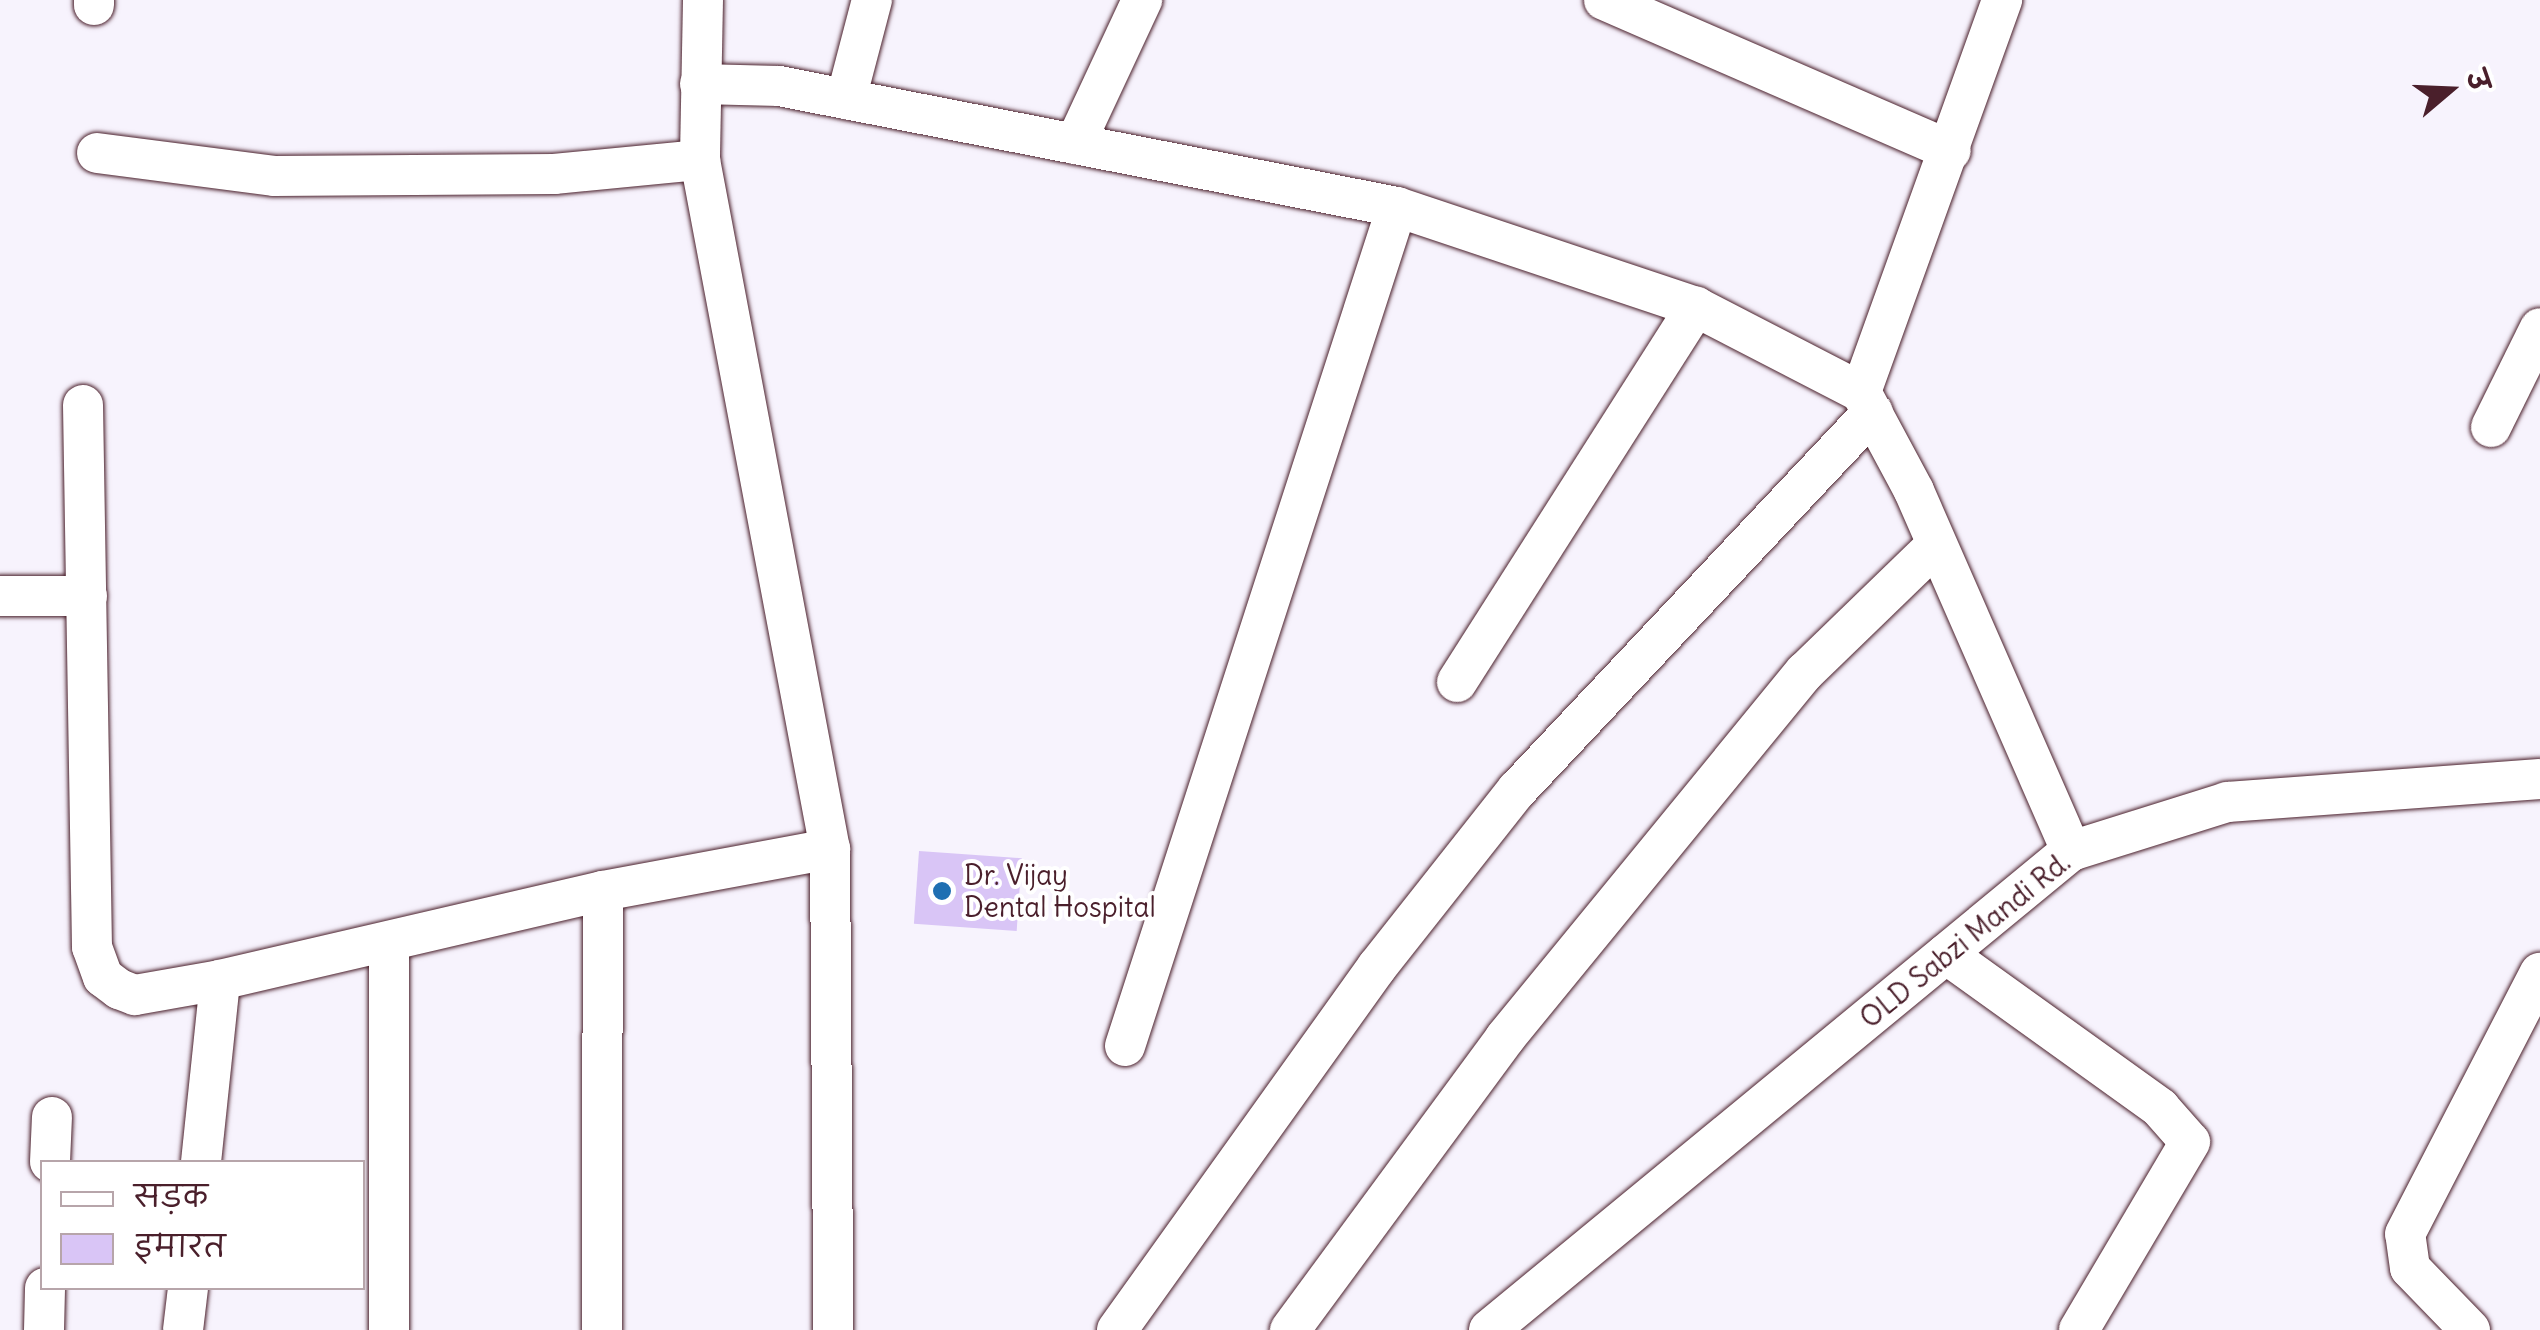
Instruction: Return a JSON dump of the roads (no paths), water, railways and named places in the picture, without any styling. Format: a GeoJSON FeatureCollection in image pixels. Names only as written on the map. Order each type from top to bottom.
{"type":"FeatureCollection","features":[{"type":"Feature","properties":{"kind":"street"},"geometry":{"type":"LineString","coordinates":[[703,0],[700,160],[830,849],[833,1330]]}},
{"type":"Feature","properties":{"kind":"street"},"geometry":{"type":"LineString","coordinates":[[846,99],[872,0]]}},
{"type":"Feature","properties":{"kind":"street"},"geometry":{"type":"LineString","coordinates":[[1075,144],[1142,0]]}},
{"type":"Feature","properties":{"kind":"street"},"geometry":{"type":"LineString","coordinates":[[1604,0],[1952,151]]}},
{"type":"Feature","properties":{"kind":"street"},"geometry":{"type":"LineString","coordinates":[[1117,1330],[1377,967],[1518,790],[1867,402],[2002,0]]}},
{"type":"Feature","properties":{"kind":"street"},"geometry":{"type":"LineString","coordinates":[[700,84],[846,99],[1398,207],[1696,307],[1867,402],[2070,851]]}},
{"type":"Feature","properties":{"kind":"street"},"geometry":{"type":"LineString","coordinates":[[97,154],[274,176],[554,174],[700,160]]}},
{"type":"Feature","properties":{"kind":"street"},"geometry":{"type":"LineString","coordinates":[[1125,1046],[1398,207]]}},
{"type":"Feature","properties":{"kind":"street"},"geometry":{"type":"LineString","coordinates":[[1457,682],[1696,307]]}},
{"type":"Feature","properties":{"kind":"street"},"geometry":{"type":"LineString","coordinates":[[2490,427],[2540,328]]}},
{"type":"Feature","properties":{"kind":"street"},"geometry":{"type":"LineString","coordinates":[[83,404],[98,962],[103,978],[135,995],[220,980],[602,891],[830,849]]}},
{"type":"Feature","properties":{"kind":"street"},"geometry":{"type":"LineString","coordinates":[[1290,1330],[1505,1038],[1805,672],[1934,547]]}},
{"type":"Feature","properties":{"kind":"street"},"geometry":{"type":"LineString","coordinates":[[0,596],[86,596]]}},
{"type":"Feature","properties":{"kind":"street","name":"OLD Sabzi Mandi Rd."},"geometry":{"type":"LineString","coordinates":[[1489,1330],[2070,851],[2227,802],[2540,778]]}},
{"type":"Feature","properties":{"kind":"street"},"geometry":{"type":"LineString","coordinates":[[602,891],[602,1330]]}},
{"type":"Feature","properties":{"kind":"street"},"geometry":{"type":"LineString","coordinates":[[389,942],[389,1330]]}},
{"type":"Feature","properties":{"kind":"street"},"geometry":{"type":"LineString","coordinates":[[1946,954],[2160,1108],[2190,1142],[2078,1330]]}},
{"type":"Feature","properties":{"kind":"street"},"geometry":{"type":"LineString","coordinates":[[2470,1330],[2410,1268],[2406,1234],[2540,973]]}},
{"type":"Feature","properties":{"kind":"street"},"geometry":{"type":"LineString","coordinates":[[201,1160],[220,980]]}},
{"type":"Feature","properties":{"kind":"street"},"geometry":{"type":"LineString","coordinates":[[50,1160],[52,1117]]}},
{"type":"Feature","properties":{"kind":"street"},"geometry":{"type":"LineString","coordinates":[[44,1330],[45,1290]]}},
{"type":"Feature","properties":{"kind":"street"},"geometry":{"type":"LineString","coordinates":[[183,1330],[188,1290]]}},
{"type":"Feature","properties":{"kind":"place","name":"Dr. Vijay Dental Hospital"},"geometry":{"type":"Point","coordinates":[942,891]}}]}
